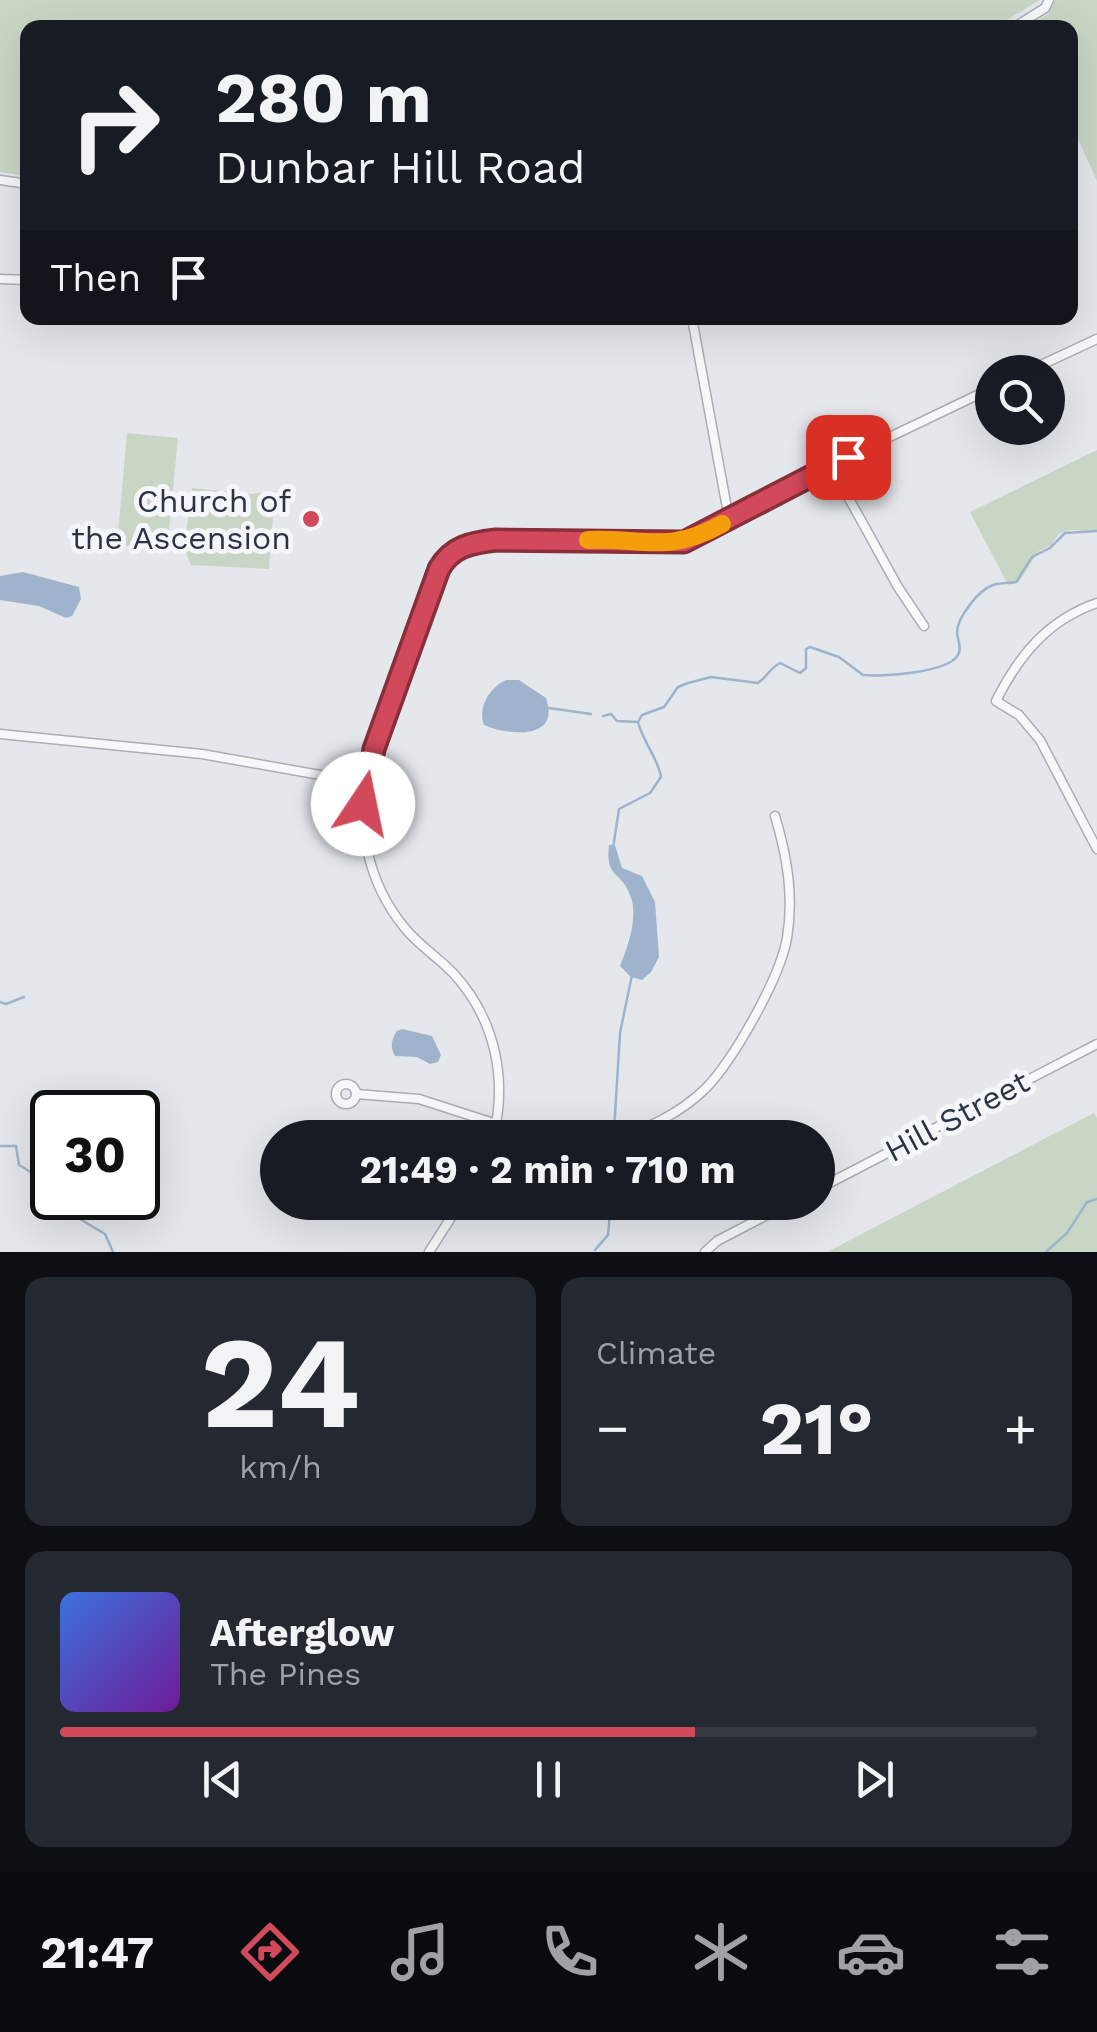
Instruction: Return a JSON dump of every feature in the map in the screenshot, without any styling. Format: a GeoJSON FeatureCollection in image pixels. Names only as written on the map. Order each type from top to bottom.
{"type":"FeatureCollection","features":[{"type":"Feature","properties":{"kind":"street"},"geometry":{"type":"LineString","coordinates":[[1025,20],[1049,0]]}},
{"type":"Feature","properties":{"kind":"street"},"geometry":{"type":"LineString","coordinates":[[693,325],[729,520]]}},
{"type":"Feature","properties":{"kind":"street"},"geometry":{"type":"LineString","coordinates":[[1064,355],[1097,340]]}},
{"type":"Feature","properties":{"kind":"street"},"geometry":{"type":"LineString","coordinates":[[497,1120],[500,1073],[488,1027],[462,983],[406,930],[384,898],[365,842],[365,783],[380,730],[439,569],[453,551],[472,543],[496,540],[621,539],[674,544],[693,539],[975,396]]}},
{"type":"Feature","properties":{"kind":"street"},"geometry":{"type":"LineString","coordinates":[[831,466],[924,626]]}},
{"type":"Feature","properties":{"kind":"street"},"geometry":{"type":"LineString","coordinates":[[1097,603],[1071,612],[1046,631],[1013,667],[996,700],[1019,716],[1040,740],[1097,849]]}},
{"type":"Feature","properties":{"kind":"street"},"geometry":{"type":"LineString","coordinates":[[0,734],[202,754],[365,783]]}},
{"type":"Feature","properties":{"kind":"street"},"geometry":{"type":"LineString","coordinates":[[660,1120],[706,1088],[738,1043],[774,978],[787,940],[790,893],[787,856],[775,816]]}},
{"type":"Feature","properties":{"kind":"street","name":"Hill Street"},"geometry":{"type":"LineString","coordinates":[[835,1181],[1097,1044]]}},
{"type":"Feature","properties":{"kind":"street"},"geometry":{"type":"LineString","coordinates":[[356,1094],[420,1098],[485,1120]]}},
{"type":"Feature","properties":{"kind":"street"},"geometry":{"type":"LineString","coordinates":[[429,1252],[449,1220]]}},
{"type":"Feature","properties":{"kind":"street"},"geometry":{"type":"LineString","coordinates":[[705,1252],[717,1241],[757,1220]]}},
{"type":"Feature","properties":{"kind":"green space"},"geometry":{"type":"Polygon","coordinates":[[[0,0],[1040,0],[1006,20],[20,20],[20,175],[0,172],[0,0]]]}},
{"type":"Feature","properties":{"kind":"green space"},"geometry":{"type":"Polygon","coordinates":[[[1055,0],[1097,0],[1097,181],[1078,139],[1078,20],[1038,20],[1048,14],[1055,0]]]}},
{"type":"Feature","properties":{"kind":"green space"},"geometry":{"type":"Polygon","coordinates":[[[127,433],[178,438],[167,550],[117,545],[127,433]]]}},
{"type":"Feature","properties":{"kind":"green space"},"geometry":{"type":"Polygon","coordinates":[[[1097,450],[1097,531],[1069,530],[1059,534],[1051,545],[1038,552],[1019,582],[1008,585],[970,512],[1097,450]]]}},
{"type":"Feature","properties":{"kind":"green space"},"geometry":{"type":"Polygon","coordinates":[[[192,488],[250,494],[280,491],[273,517],[269,569],[191,565],[184,547],[192,488]]]}},
{"type":"Feature","properties":{"kind":"green space"},"geometry":{"type":"Polygon","coordinates":[[[1094,1113],[1097,1252],[827,1252],[1094,1113]]]}},
{"type":"Feature","properties":{"kind":"water"},"geometry":{"type":"Polygon","coordinates":[[[23,572],[79,587],[81,599],[72,616],[66,618],[39,606],[0,600],[0,576],[23,572]]]}},
{"type":"Feature","properties":{"kind":"water"},"geometry":{"type":"Polygon","coordinates":[[[506,680],[519,680],[546,698],[549,712],[540,728],[519,732],[484,725],[486,699],[506,680]]]}},
{"type":"Feature","properties":{"kind":"water"},"geometry":{"type":"Polygon","coordinates":[[[609,845],[615,845],[622,868],[642,876],[655,902],[659,957],[642,980],[631,977],[620,966],[633,912],[626,887],[609,864],[609,845]]]}},
{"type":"Feature","properties":{"kind":"water"},"geometry":{"type":"Polygon","coordinates":[[[402,1029],[432,1036],[441,1055],[438,1062],[430,1064],[417,1057],[395,1056],[392,1040],[402,1029]]]}},
{"type":"Feature","properties":{"kind":"waterway"},"geometry":{"type":"LineString","coordinates":[[613,848],[619,809],[650,793],[661,777],[638,722],[642,715],[664,707],[678,687],[711,677],[758,683],[780,663],[800,673],[806,668],[806,649],[810,647],[839,657],[863,675],[898,674],[941,666],[958,655],[958,627],[981,592],[993,585],[1016,582],[1032,557],[1050,548],[1065,533],[1097,531]]}},
{"type":"Feature","properties":{"kind":"waterway"},"geometry":{"type":"LineString","coordinates":[[549,708],[591,714]]}},
{"type":"Feature","properties":{"kind":"waterway"},"geometry":{"type":"LineString","coordinates":[[603,716],[611,714],[617,721],[638,722]]}},
{"type":"Feature","properties":{"kind":"waterway"},"geometry":{"type":"LineString","coordinates":[[615,1120],[620,1033],[632,975]]}},
{"type":"Feature","properties":{"kind":"waterway"},"geometry":{"type":"LineString","coordinates":[[0,1002],[6,1004],[24,997]]}},
{"type":"Feature","properties":{"kind":"waterway"},"geometry":{"type":"LineString","coordinates":[[0,1146],[16,1146],[19,1165],[39,1181],[59,1213],[75,1216],[105,1234],[113,1252]]}},
{"type":"Feature","properties":{"kind":"waterway"},"geometry":{"type":"LineString","coordinates":[[1046,1252],[1067,1233],[1087,1202],[1097,1199]]}},
{"type":"Feature","properties":{"kind":"waterway"},"geometry":{"type":"LineString","coordinates":[[595,1250],[608,1235],[609,1220]]}},
{"type":"Feature","properties":{"kind":"slow traffic"},"geometry":{"type":"LineString","coordinates":[[588,540],[674,544],[722,524]]}},
{"type":"Feature","properties":{"kind":"place","name":"Church of the Ascension"},"geometry":{"type":"Point","coordinates":[311,519]}},
{"type":"Feature","properties":{"kind":"route"},"geometry":{"type":"LineString","coordinates":[[363,804],[368,768],[380,730],[439,569],[453,551],[472,543],[496,540],[684,542],[848,457]]}}]}
